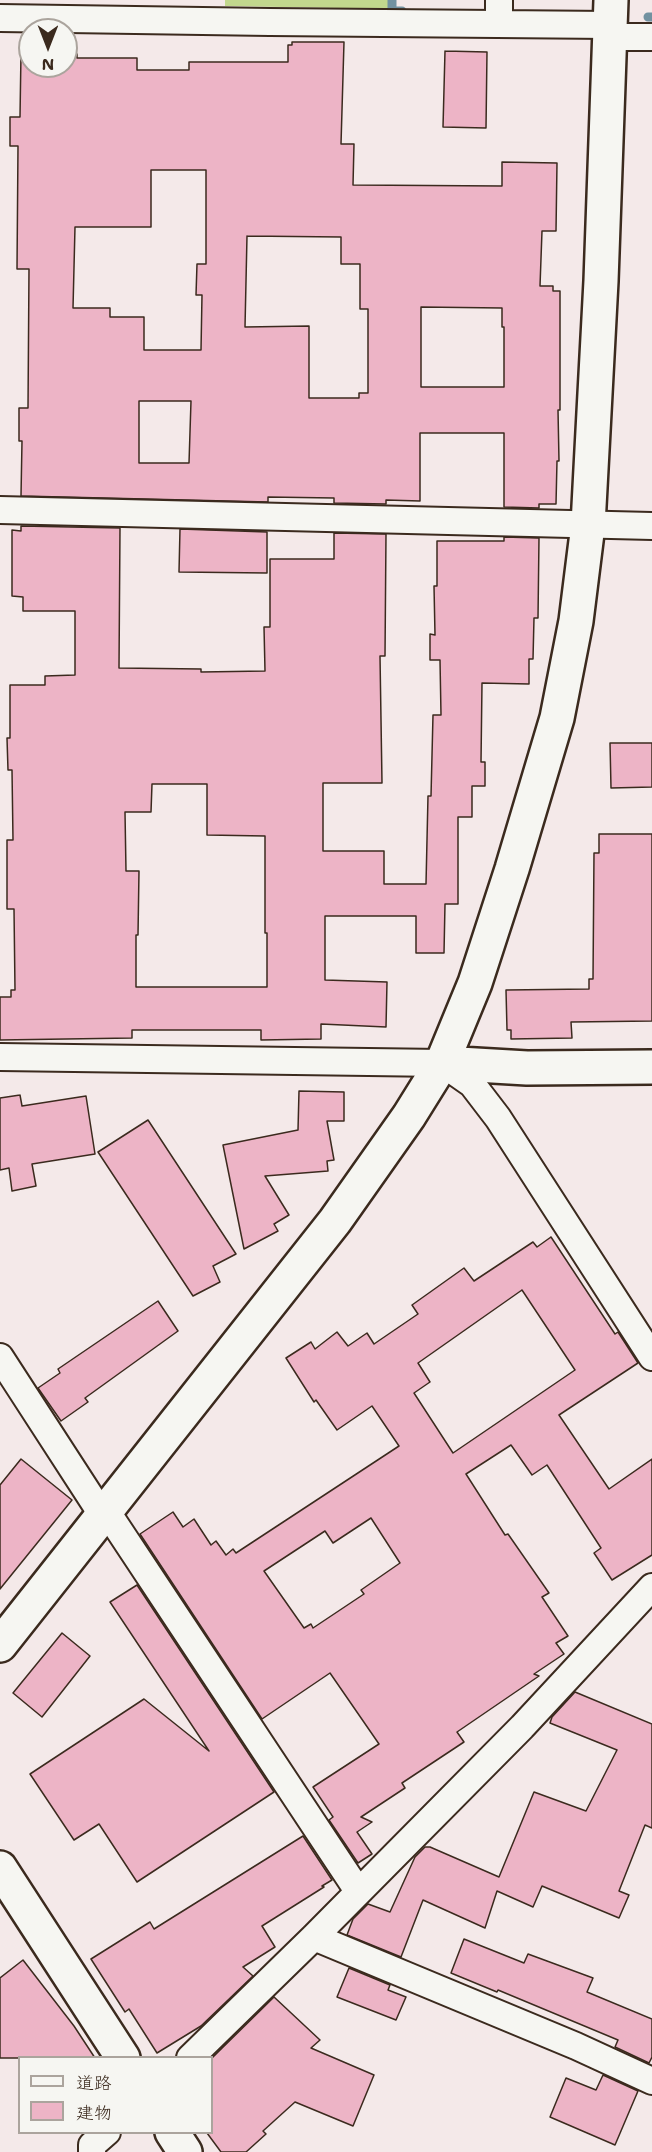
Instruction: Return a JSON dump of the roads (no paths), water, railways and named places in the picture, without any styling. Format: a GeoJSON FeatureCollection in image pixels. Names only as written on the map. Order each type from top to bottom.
{"type":"FeatureCollection","features":[{"type":"Feature","properties":{"kind":"street"},"geometry":{"type":"LineString","coordinates":[[0,18],[281,22],[499,12],[610,20],[652,37]]}},
{"type":"Feature","properties":{"kind":"street"},"geometry":{"type":"LineString","coordinates":[[0,1645],[335,1221],[409,1116],[442,1063],[476,983],[557,718],[576,621],[588,525],[601,281],[610,20]]}},
{"type":"Feature","properties":{"kind":"street"},"geometry":{"type":"LineString","coordinates":[[0,510],[652,526]]}},
{"type":"Feature","properties":{"kind":"street"},"geometry":{"type":"LineString","coordinates":[[0,1057],[442,1063],[527,1068],[652,1067]]}},
{"type":"Feature","properties":{"kind":"street"},"geometry":{"type":"LineString","coordinates":[[442,1063],[472,1084],[498,1118],[652,1357]]}},
{"type":"Feature","properties":{"kind":"street"},"geometry":{"type":"LineString","coordinates":[[0,1357],[358,1891]]}},
{"type":"Feature","properties":{"kind":"street"},"geometry":{"type":"LineString","coordinates":[[192,2056],[314,1937],[522,1727],[652,1587]]}},
{"type":"Feature","properties":{"kind":"street"},"geometry":{"type":"LineString","coordinates":[[0,1868],[122,2056]]}},
{"type":"Feature","properties":{"kind":"street"},"geometry":{"type":"LineString","coordinates":[[314,1937],[576,2046],[652,2081]]}},
{"type":"Feature","properties":{"kind":"street"},"geometry":{"type":"LineString","coordinates":[[92,2152],[92,2145],[106,2134]]}},
{"type":"Feature","properties":{"kind":"street"},"geometry":{"type":"LineString","coordinates":[[173,2134],[185,2152]]}},
{"type":"Feature","properties":{"kind":"waterway"},"geometry":{"type":"LineString","coordinates":[[392,0],[392,11],[402,11]]}}]}
